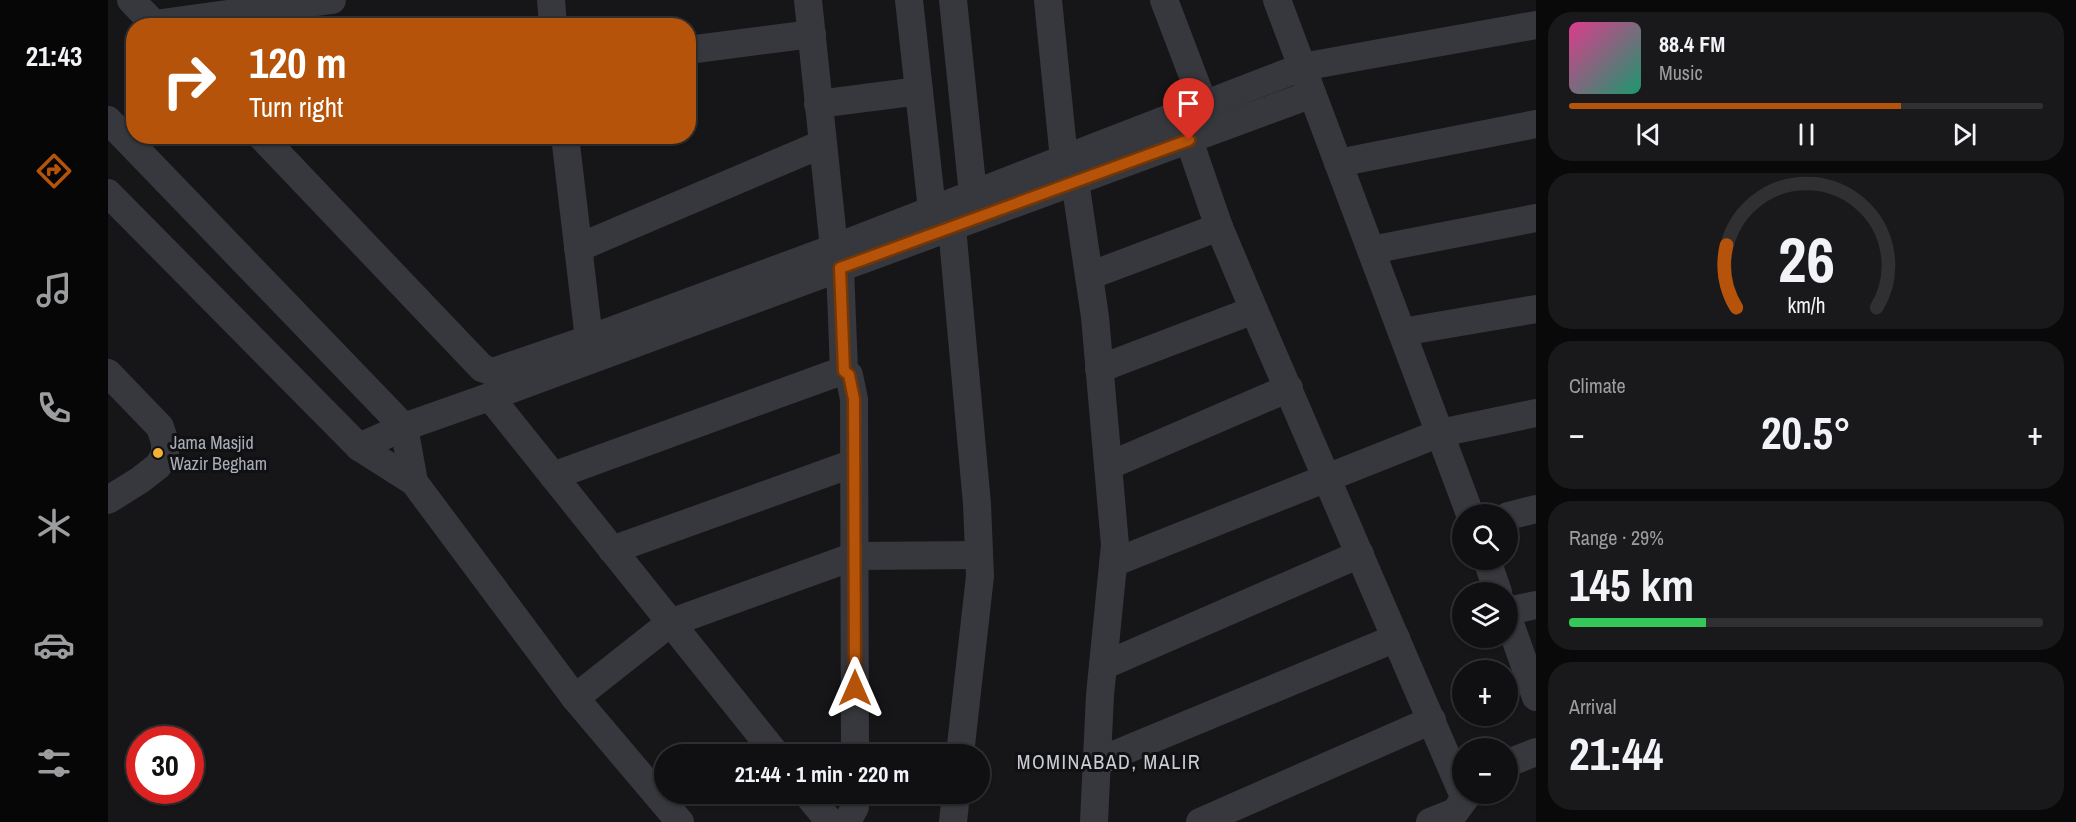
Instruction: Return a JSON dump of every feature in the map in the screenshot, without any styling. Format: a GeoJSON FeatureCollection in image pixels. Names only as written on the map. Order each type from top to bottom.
{"type":"FeatureCollection","features":[{"type":"Feature","properties":{"kind":"street"},"geometry":{"type":"LineString","coordinates":[[131,0],[148,18]]}},
{"type":"Feature","properties":{"kind":"street"},"geometry":{"type":"LineString","coordinates":[[205,18],[332,0]]}},
{"type":"Feature","properties":{"kind":"street"},"geometry":{"type":"LineString","coordinates":[[550,0],[552,18]]}},
{"type":"Feature","properties":{"kind":"street"},"geometry":{"type":"LineString","coordinates":[[808,0],[822,144],[837,258],[844,371],[849,375],[854,399],[855,744]]}},
{"type":"Feature","properties":{"kind":"street"},"geometry":{"type":"LineString","coordinates":[[909,0],[917,78],[942,218],[976,492],[980,576],[961,744]]}},
{"type":"Feature","properties":{"kind":"street"},"geometry":{"type":"LineString","coordinates":[[953,0],[973,194]]}},
{"type":"Feature","properties":{"kind":"street"},"geometry":{"type":"LineString","coordinates":[[1048,0],[1069,170],[1089,276],[1100,369],[1115,545],[1103,666],[1094,822]]}},
{"type":"Feature","properties":{"kind":"street"},"geometry":{"type":"LineString","coordinates":[[1164,0],[1204,105]]}},
{"type":"Feature","properties":{"kind":"street"},"geometry":{"type":"LineString","coordinates":[[1277,0],[1466,504]]}},
{"type":"Feature","properties":{"kind":"street"},"geometry":{"type":"LineString","coordinates":[[359,447],[404,427],[490,397],[837,258],[1069,170],[1204,105],[1302,67],[1536,25]]}},
{"type":"Feature","properties":{"kind":"street"},"geometry":{"type":"LineString","coordinates":[[696,49],[812,34]]}},
{"type":"Feature","properties":{"kind":"street"},"geometry":{"type":"LineString","coordinates":[[818,104],[917,78],[959,60]]}},
{"type":"Feature","properties":{"kind":"street"},"geometry":{"type":"LineString","coordinates":[[942,218],[973,194],[1189,140],[1312,93]]}},
{"type":"Feature","properties":{"kind":"street"},"geometry":{"type":"LineString","coordinates":[[108,120],[126,139]]}},
{"type":"Feature","properties":{"kind":"street"},"geometry":{"type":"LineString","coordinates":[[1338,163],[1536,124]]}},
{"type":"Feature","properties":{"kind":"street"},"geometry":{"type":"LineString","coordinates":[[1189,140],[1219,227],[1452,766]]}},
{"type":"Feature","properties":{"kind":"street"},"geometry":{"type":"LineString","coordinates":[[131,144],[404,427],[414,482]]}},
{"type":"Feature","properties":{"kind":"street"},"geometry":{"type":"LineString","coordinates":[[269,144],[484,370],[493,372],[837,258]]}},
{"type":"Feature","properties":{"kind":"street"},"geometry":{"type":"LineString","coordinates":[[566,144],[589,339]]}},
{"type":"Feature","properties":{"kind":"street"},"geometry":{"type":"LineString","coordinates":[[578,248],[822,144]]}},
{"type":"Feature","properties":{"kind":"street"},"geometry":{"type":"LineString","coordinates":[[108,193],[359,447],[414,482],[574,698],[680,822]]}},
{"type":"Feature","properties":{"kind":"street"},"geometry":{"type":"LineString","coordinates":[[1371,250],[1536,218]]}},
{"type":"Feature","properties":{"kind":"street"},"geometry":{"type":"LineString","coordinates":[[1089,276],[1219,227]]}},
{"type":"Feature","properties":{"kind":"street"},"geometry":{"type":"LineString","coordinates":[[1402,332],[1536,309]]}},
{"type":"Feature","properties":{"kind":"street"},"geometry":{"type":"LineString","coordinates":[[1100,369],[1254,310]]}},
{"type":"Feature","properties":{"kind":"street"},"geometry":{"type":"LineString","coordinates":[[553,476],[844,371]]}},
{"type":"Feature","properties":{"kind":"street"},"geometry":{"type":"LineString","coordinates":[[108,373],[160,427],[165,442],[165,455],[158,466],[108,500]]}},
{"type":"Feature","properties":{"kind":"street"},"geometry":{"type":"LineString","coordinates":[[1108,466],[1289,388]]}},
{"type":"Feature","properties":{"kind":"street"},"geometry":{"type":"LineString","coordinates":[[490,397],[768,744]]}},
{"type":"Feature","properties":{"kind":"street"},"geometry":{"type":"LineString","coordinates":[[1113,563],[1440,433],[1536,413]]}},
{"type":"Feature","properties":{"kind":"street"},"geometry":{"type":"LineString","coordinates":[[612,550],[854,463]]}},
{"type":"Feature","properties":{"kind":"street"},"geometry":{"type":"LineString","coordinates":[[1518,514],[1536,509]]}},
{"type":"Feature","properties":{"kind":"street"},"geometry":{"type":"LineString","coordinates":[[1103,666],[1360,554]]}},
{"type":"Feature","properties":{"kind":"street"},"geometry":{"type":"LineString","coordinates":[[574,698],[670,623],[855,556],[979,555]]}},
{"type":"Feature","properties":{"kind":"street"},"geometry":{"type":"LineString","coordinates":[[1518,608],[1536,605]]}},
{"type":"Feature","properties":{"kind":"street"},"geometry":{"type":"LineString","coordinates":[[1097,762],[1396,638]]}},
{"type":"Feature","properties":{"kind":"street"},"geometry":{"type":"LineString","coordinates":[[1518,646],[1536,697]]}},
{"type":"Feature","properties":{"kind":"street"},"geometry":{"type":"LineString","coordinates":[[1200,822],[1432,720]]}},
{"type":"Feature","properties":{"kind":"street"},"geometry":{"type":"LineString","coordinates":[[1518,759],[1536,752]]}},
{"type":"Feature","properties":{"kind":"street"},"geometry":{"type":"LineString","coordinates":[[815,804],[830,822]]}},
{"type":"Feature","properties":{"kind":"street"},"geometry":{"type":"LineString","coordinates":[[847,822],[855,804]]}},
{"type":"Feature","properties":{"kind":"street"},"geometry":{"type":"LineString","coordinates":[[953,822],[955,804]]}},
{"type":"Feature","properties":{"kind":"street"},"geometry":{"type":"LineString","coordinates":[[1430,822],[1455,813],[1463,804]]}},
{"type":"Feature","properties":{"kind":"place","name":"Jama Masjid Wazir Begham"},"geometry":{"type":"Point","coordinates":[158,453]}},
{"type":"Feature","properties":{"kind":"district","name":"MOMINABAD, MALIR"},"geometry":{"type":"Point","coordinates":[1109,762]}},
{"type":"Feature","properties":{"kind":"route"},"geometry":{"type":"LineString","coordinates":[[855,688],[854,399],[849,375],[844,371],[840,268],[1189,140]]}}]}
